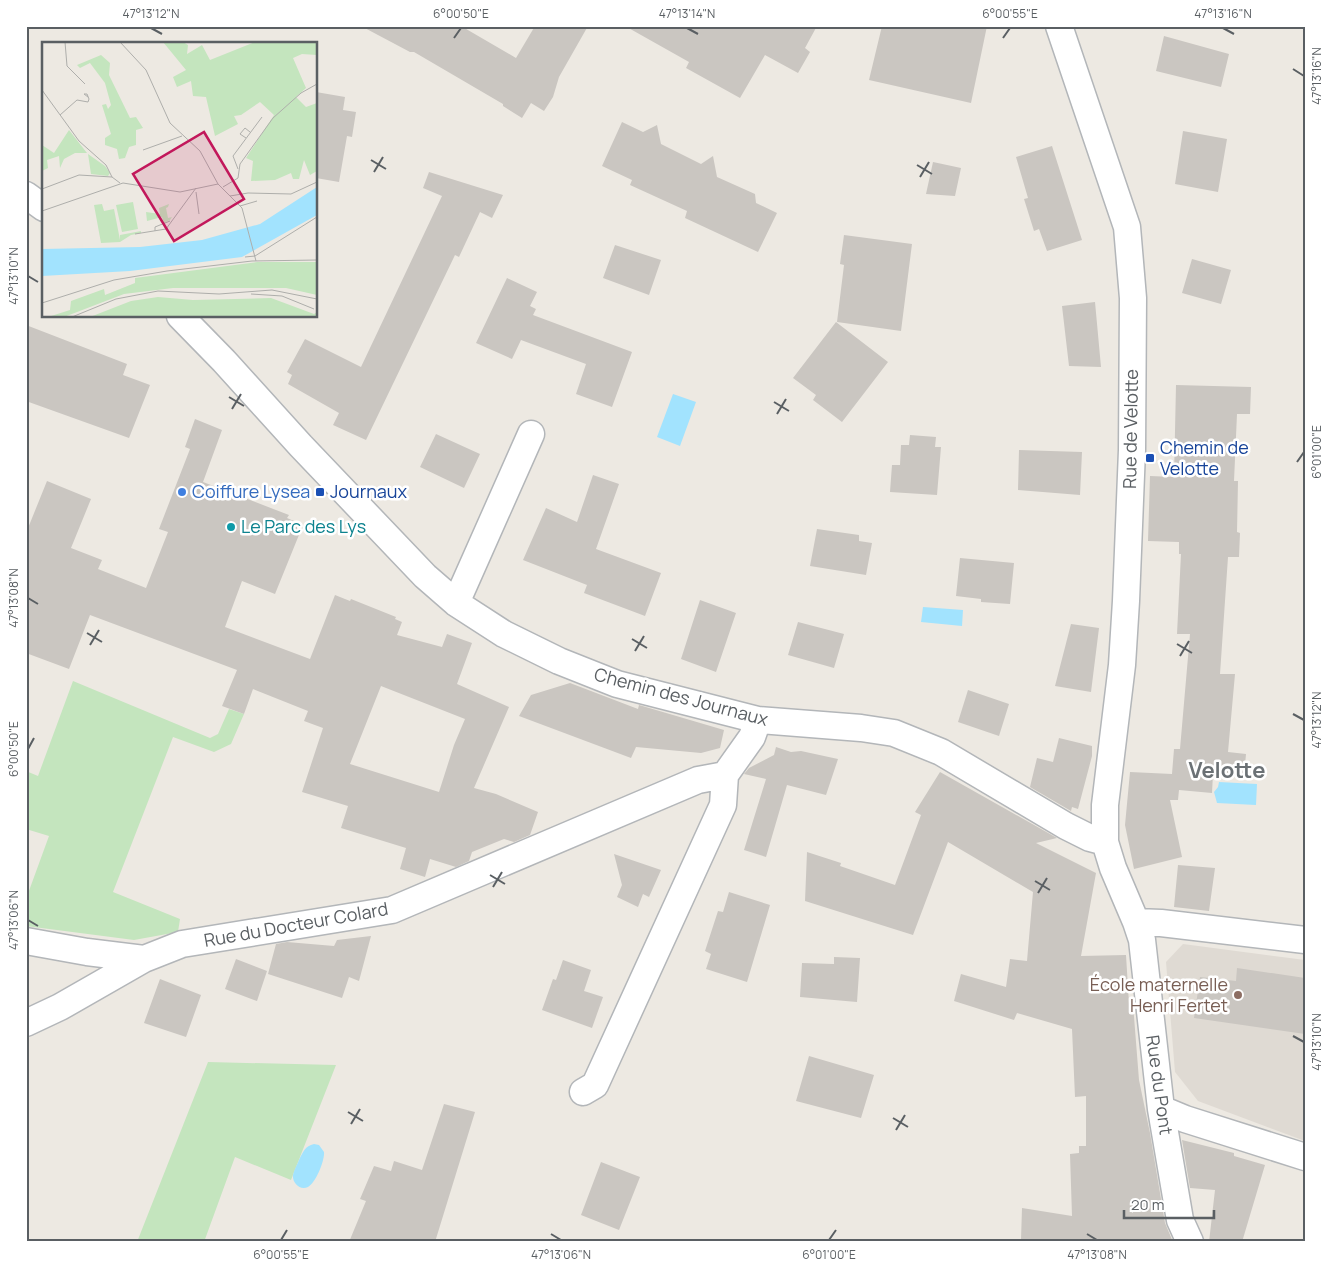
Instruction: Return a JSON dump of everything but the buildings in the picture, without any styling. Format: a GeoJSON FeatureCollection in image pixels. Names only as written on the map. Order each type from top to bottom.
{"type":"FeatureCollection","features":[{"type":"Feature","properties":{"kind":"street","name":"Rue de Velotte"},"geometry":{"type":"LineString","coordinates":[[1059,26],[1127,226],[1133,298],[1132,450],[1126,601],[1122,664],[1105,805],[1105,842]]}},
{"type":"Feature","properties":{"kind":"street"},"geometry":{"type":"LineString","coordinates":[[26,196],[42,207]]}},
{"type":"Feature","properties":{"kind":"street","name":"Chemin des Journaux"},"geometry":{"type":"LineString","coordinates":[[182,318],[425,576],[456,603],[504,634],[559,661],[617,684],[758,720],[861,728],[894,733],[941,752],[1066,826],[1090,838],[1105,842]]}},
{"type":"Feature","properties":{"kind":"street"},"geometry":{"type":"LineString","coordinates":[[456,603],[531,434]]}},
{"type":"Feature","properties":{"kind":"street"},"geometry":{"type":"LineString","coordinates":[[583,1092],[595,1085],[723,805],[725,776],[752,736],[758,720]]}},
{"type":"Feature","properties":{"kind":"street","name":"Rue du Docteur Colard"},"geometry":{"type":"LineString","coordinates":[[26,1023],[60,1007],[144,959],[182,944],[392,910],[698,780],[725,776]]}},
{"type":"Feature","properties":{"kind":"street","name":"Rue du Pont"},"geometry":{"type":"LineString","coordinates":[[1105,842],[1113,868],[1142,940],[1161,1109],[1180,1220],[1190,1242]]}},
{"type":"Feature","properties":{"kind":"street"},"geometry":{"type":"LineString","coordinates":[[1136,922],[1161,923],[1305,940]]}},
{"type":"Feature","properties":{"kind":"street","name":"Rue du Docteur Colard"},"geometry":{"type":"LineString","coordinates":[[26,941],[87,952],[144,959]]}},
{"type":"Feature","properties":{"kind":"street"},"geometry":{"type":"LineString","coordinates":[[1161,1109],[1185,1119],[1305,1157]]}},
{"type":"Feature","properties":{"kind":"shaded area"},"geometry":{"type":"Polygon","coordinates":[[[1183,944],[1305,960],[1305,1141],[1198,1101],[1175,1072],[1166,962],[1183,944]]]}},
{"type":"Feature","properties":{"kind":"green space"},"geometry":{"type":"Polygon","coordinates":[[[73,681],[210,738],[218,734],[229,709],[244,714],[231,744],[214,752],[173,737],[113,892],[180,919],[178,932],[134,940],[26,926],[26,899],[49,836],[26,829],[26,771],[38,776],[73,681]]]}},
{"type":"Feature","properties":{"kind":"green space"},"geometry":{"type":"Polygon","coordinates":[[[208,1062],[336,1065],[291,1180],[235,1157],[204,1242],[137,1242],[208,1062]]]}},
{"type":"Feature","properties":{"kind":"water"},"geometry":{"type":"Polygon","coordinates":[[[673,394],[696,402],[680,446],[657,437],[673,394]]]}},
{"type":"Feature","properties":{"kind":"water"},"geometry":{"type":"Polygon","coordinates":[[[923,607],[963,610],[962,626],[921,622],[923,607]]]}},
{"type":"Feature","properties":{"kind":"water"},"geometry":{"type":"Polygon","coordinates":[[[1219,782],[1257,784],[1256,805],[1217,803],[1214,792],[1219,782]]]}},
{"type":"Feature","properties":{"kind":"water"},"geometry":{"type":"Polygon","coordinates":[[[319,1145],[324,1152],[323,1160],[311,1185],[302,1188],[295,1183],[293,1173],[305,1150],[308,1146],[319,1145]]]}},
{"type":"Feature","properties":{"kind":"place","name":"Chemin de Velotte"},"geometry":{"type":"Point","coordinates":[1150,458]}},
{"type":"Feature","properties":{"kind":"place","name":"Coiffure Lysea"},"geometry":{"type":"Point","coordinates":[182,492]}},
{"type":"Feature","properties":{"kind":"place","name":"Journaux"},"geometry":{"type":"Point","coordinates":[320,492]}},
{"type":"Feature","properties":{"kind":"place","name":"Le Parc des Lys"},"geometry":{"type":"Point","coordinates":[231,527]}},
{"type":"Feature","properties":{"kind":"place","name":"École maternelle Henri Fertet"},"geometry":{"type":"Point","coordinates":[1238,995]}},
{"type":"Feature","properties":{"kind":"district","name":"Velotte"},"geometry":{"type":"Point","coordinates":[1227,770]}}]}
